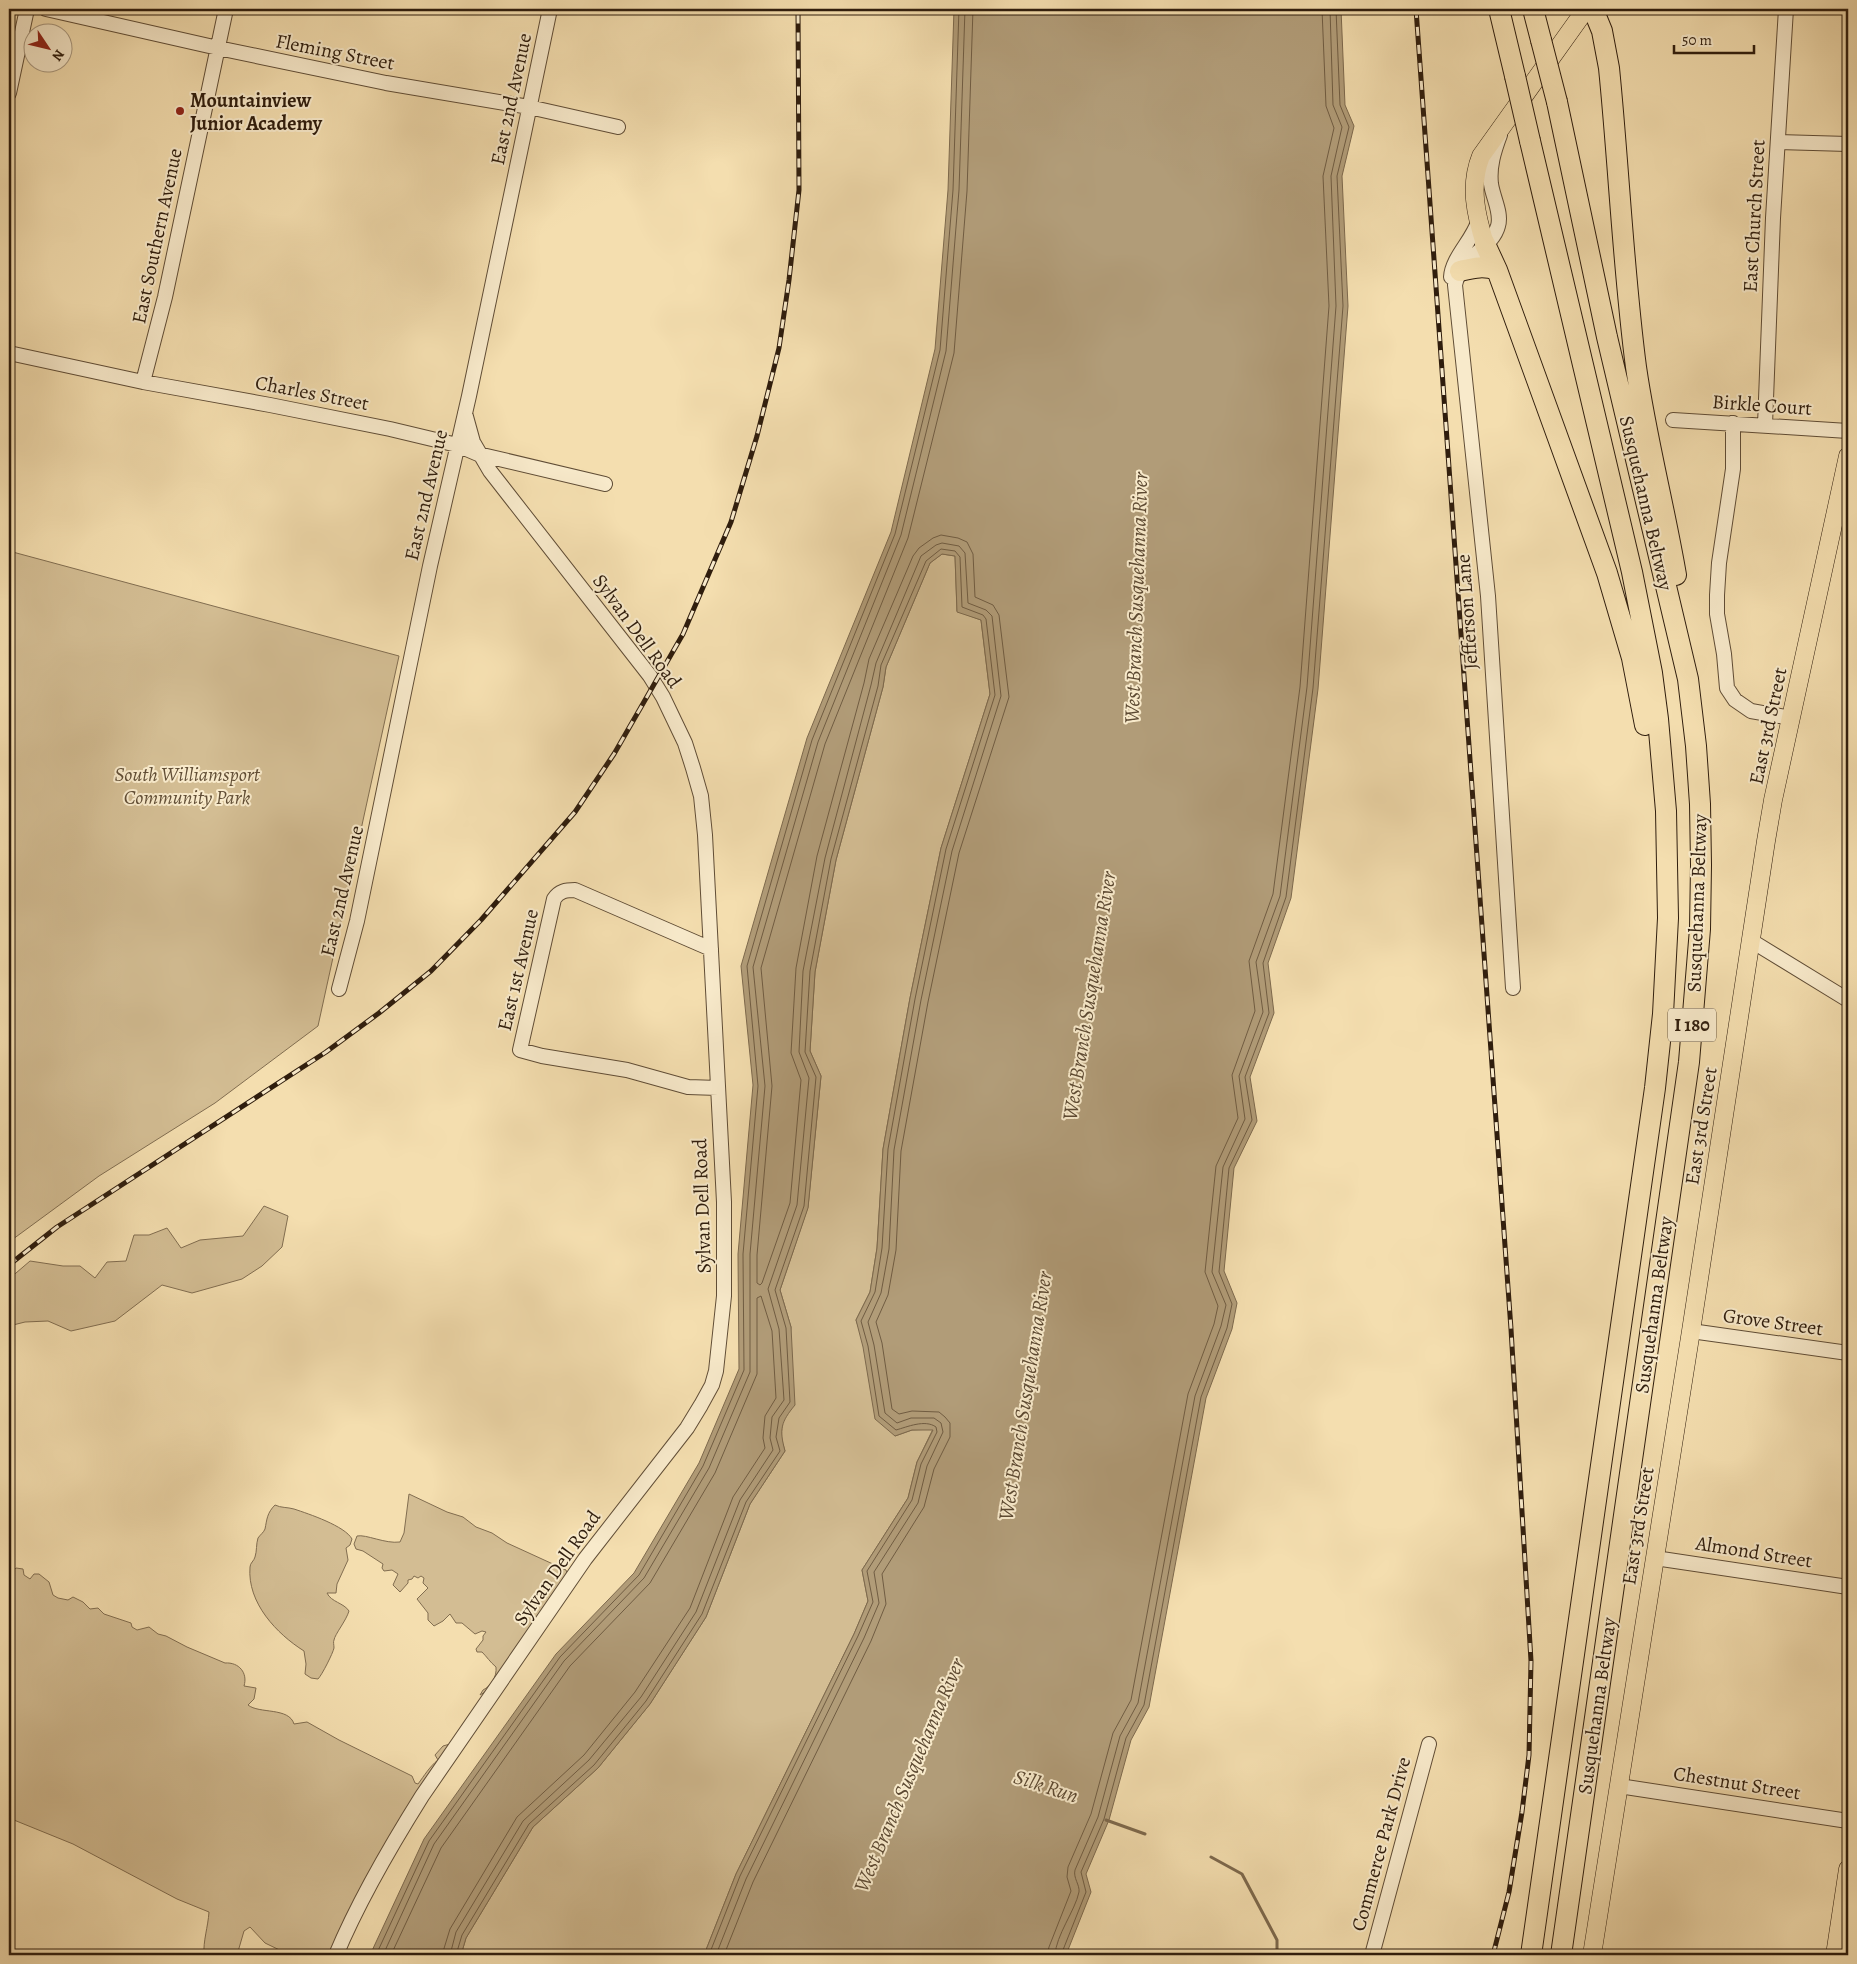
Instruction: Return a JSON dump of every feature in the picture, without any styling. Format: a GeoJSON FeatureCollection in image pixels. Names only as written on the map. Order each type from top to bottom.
{"type":"FeatureCollection","features":[{"type":"Feature","properties":{"kind":"highway","name":"Susquehanna Beltway"},"geometry":{"type":"LineString","coordinates":[[1499,9],[1608,469],[1640,610],[1652,673],[1666,811],[1668,918],[1667,960],[1655,1088],[1531,1955]]}},
{"type":"Feature","properties":{"kind":"highway","name":"Susquehanna Beltway"},"geometry":{"type":"LineString","coordinates":[[1534,9],[1557,102],[1609,346],[1688,679],[1696,746],[1700,804],[1701,865],[1700,929],[1689,1062],[1561,1955]]}},
{"type":"Feature","properties":{"kind":"highway"},"geometry":{"type":"LineString","coordinates":[[1594,9],[1602,31],[1609,68],[1636,367],[1652,459],[1670,537],[1682,613],[1688,679]]}},
{"type":"Feature","properties":{"kind":"highway"},"geometry":{"type":"LineString","coordinates":[[1485,244],[1607,573],[1632,658],[1642,700],[1652,769],[1667,960]]}},
{"type":"Feature","properties":{"kind":"highway"},"geometry":{"type":"LineString","coordinates":[[1457,278],[1476,267],[1487,266],[1496,270]]}},
{"type":"Feature","properties":{"kind":"main road"},"geometry":{"type":"LineString","coordinates":[[1485,244],[1478,222],[1474,189],[1478,164],[1487,148],[1586,9]]}},
{"type":"Feature","properties":{"kind":"main road","name":"East 3rd Street"},"geometry":{"type":"LineString","coordinates":[[1592,1955],[1773,800],[1848,456]]}},
{"type":"Feature","properties":{"kind":"main road"},"geometry":{"type":"LineString","coordinates":[[1835,1955],[1848,1869]]}},
{"type":"Feature","properties":{"kind":"street"},"geometry":{"type":"LineString","coordinates":[[9,93],[27,9]]}},
{"type":"Feature","properties":{"kind":"street","name":"Fleming Street"},"geometry":{"type":"LineString","coordinates":[[46,9],[218,48],[386,83],[529,107],[618,127]]}},
{"type":"Feature","properties":{"kind":"street","name":"East Southern Avenue"},"geometry":{"type":"LineString","coordinates":[[143,382],[165,297],[226,9]]}},
{"type":"Feature","properties":{"kind":"street","name":"East 2nd Avenue"},"geometry":{"type":"LineString","coordinates":[[340,989],[357,920],[430,566],[465,413],[550,9]]}},
{"type":"Feature","properties":{"kind":"street","name":"East Church Street"},"geometry":{"type":"LineString","coordinates":[[1765,425],[1786,9]]}},
{"type":"Feature","properties":{"kind":"street"},"geometry":{"type":"LineString","coordinates":[[1457,278],[1470,258],[1497,231],[1500,215],[1491,184],[1490,172],[1495,150],[1506,121]]}},
{"type":"Feature","properties":{"kind":"street"},"geometry":{"type":"LineString","coordinates":[[1778,142],[1848,144]]}},
{"type":"Feature","properties":{"kind":"street","name":"Jefferson Lane"},"geometry":{"type":"LineString","coordinates":[[1478,222],[1474,234],[1454,265],[1451,278],[1457,278],[1488,596],[1513,988]]}},
{"type":"Feature","properties":{"kind":"street","name":"Charles Street"},"geometry":{"type":"LineString","coordinates":[[9,353],[143,382],[270,405],[457,445],[478,454],[605,484]]}},
{"type":"Feature","properties":{"kind":"street","name":"Sylvan Dell Road"},"geometry":{"type":"LineString","coordinates":[[336,1955],[357,1908],[422,1796],[585,1559],[687,1428],[712,1385],[721,1339],[725,1248],[705,835],[701,796],[685,742],[663,697],[650,676],[506,494],[478,454],[465,413]]}},
{"type":"Feature","properties":{"kind":"street","name":"Birkle Court"},"geometry":{"type":"LineString","coordinates":[[1673,420],[1848,431]]}},
{"type":"Feature","properties":{"kind":"street"},"geometry":{"type":"LineString","coordinates":[[1733,423],[1733,469],[1719,563],[1717,595],[1717,614],[1724,654],[1725,677],[1729,691],[1735,700],[1751,711],[1791,718]]}},
{"type":"Feature","properties":{"kind":"street","name":"East 1st Avenue"},"geometry":{"type":"LineString","coordinates":[[711,949],[575,890],[567,890],[557,894],[554,899],[520,1050],[542,1056],[627,1070],[688,1087],[718,1088]]}},
{"type":"Feature","properties":{"kind":"street"},"geometry":{"type":"LineString","coordinates":[[1750,940],[1848,1000]]}},
{"type":"Feature","properties":{"kind":"street","name":"Grove Street"},"geometry":{"type":"LineString","coordinates":[[1691,1331],[1848,1353]]}},
{"type":"Feature","properties":{"kind":"street","name":"Almond Street"},"geometry":{"type":"LineString","coordinates":[[1655,1558],[1848,1587]]}},
{"type":"Feature","properties":{"kind":"street","name":"Commerce Park Drive"},"geometry":{"type":"LineString","coordinates":[[1372,1955],[1429,1744]]}},
{"type":"Feature","properties":{"kind":"street","name":"Chestnut Street"},"geometry":{"type":"LineString","coordinates":[[1619,1786],[1848,1821]]}},
{"type":"Feature","properties":{"kind":"green space","name":"South Williamsport Community Park"},"geometry":{"type":"Polygon","coordinates":[[[9,551],[399,656],[318,1026],[215,1103],[99,1176],[9,1242],[9,551]]]}},
{"type":"Feature","properties":{"kind":"green space"},"geometry":{"type":"Polygon","coordinates":[[[942,554],[955,556],[957,611],[981,620],[990,694],[941,848],[910,998],[883,1149],[877,1248],[870,1292],[856,1320],[895,1436],[912,1430],[933,1429],[917,1462],[908,1498],[862,1570],[868,1601],[854,1634],[736,1874],[704,1955],[461,1955],[466,1938],[533,1827],[598,1768],[650,1704],[706,1617],[750,1504],[785,1451],[781,1437],[791,1327],[780,1290],[808,1207],[821,1076],[810,1051],[815,972],[836,860],[883,687],[886,667],[930,563],[942,554]]]}},
{"type":"Feature","properties":{"kind":"green space"},"geometry":{"type":"Polygon","coordinates":[[[264,1206],[288,1216],[282,1247],[262,1266],[242,1279],[192,1293],[162,1285],[115,1321],[71,1331],[48,1321],[25,1322],[9,1326],[9,1279],[30,1261],[63,1266],[80,1266],[95,1278],[107,1262],[126,1261],[134,1235],[149,1235],[167,1228],[181,1248],[200,1240],[243,1236],[264,1206]]]}},
{"type":"Feature","properties":{"kind":"green space"},"geometry":{"type":"Polygon","coordinates":[[[409,1494],[447,1512],[463,1517],[476,1527],[492,1533],[507,1543],[566,1570],[567,1573],[489,1692],[480,1695],[493,1681],[496,1667],[482,1652],[477,1652],[476,1649],[486,1632],[482,1631],[475,1634],[462,1623],[456,1623],[450,1614],[434,1626],[428,1620],[428,1613],[417,1599],[428,1588],[423,1583],[424,1578],[414,1576],[408,1580],[408,1583],[400,1592],[393,1585],[398,1574],[392,1570],[384,1571],[382,1568],[383,1564],[363,1551],[356,1549],[354,1544],[357,1536],[365,1536],[388,1542],[400,1542],[404,1533],[409,1494]]]}},
{"type":"Feature","properties":{"kind":"green space"},"geometry":{"type":"Polygon","coordinates":[[[275,1505],[294,1509],[326,1521],[348,1534],[352,1539],[350,1545],[346,1548],[348,1560],[337,1584],[336,1593],[327,1593],[349,1611],[335,1637],[332,1654],[318,1679],[311,1678],[305,1674],[304,1651],[274,1626],[253,1593],[250,1580],[250,1566],[255,1557],[258,1538],[264,1530],[269,1513],[275,1505]]]}},
{"type":"Feature","properties":{"kind":"green space"},"geometry":{"type":"Polygon","coordinates":[[[16,1568],[23,1569],[24,1575],[30,1579],[34,1574],[39,1574],[49,1582],[53,1595],[58,1598],[68,1600],[73,1597],[83,1602],[90,1609],[98,1608],[104,1614],[131,1623],[132,1627],[137,1630],[149,1627],[158,1634],[187,1647],[225,1663],[238,1666],[245,1677],[244,1686],[256,1688],[254,1699],[248,1705],[253,1708],[286,1715],[294,1724],[307,1722],[412,1776],[415,1783],[418,1784],[438,1760],[435,1755],[443,1746],[450,1744],[330,1955],[290,1955],[265,1943],[250,1927],[244,1931],[237,1955],[204,1955],[209,1912],[177,1899],[73,1844],[9,1818],[9,1569],[12,1572],[16,1568]]]}},
{"type":"Feature","properties":{"kind":"water","name":"West Branch Susquehanna River"},"geometry":{"type":"Polygon","coordinates":[[[954,9],[1341,9],[1345,105],[1354,126],[1342,176],[1348,306],[1318,689],[1291,898],[1268,963],[1274,1013],[1250,1077],[1257,1121],[1234,1168],[1224,1271],[1237,1303],[1232,1329],[1206,1398],[1149,1707],[1131,1740],[1109,1820],[1086,1874],[1091,1892],[1066,1955],[704,1955],[736,1874],[854,1634],[868,1601],[862,1570],[908,1498],[917,1462],[933,1430],[912,1430],[895,1436],[875,1419],[863,1347],[856,1320],[870,1292],[877,1248],[883,1149],[910,998],[941,848],[990,694],[981,620],[957,612],[955,556],[942,554],[930,563],[886,667],[883,687],[836,860],[815,972],[810,1051],[821,1076],[808,1208],[780,1290],[791,1327],[795,1405],[782,1426],[785,1451],[750,1504],[706,1617],[650,1704],[598,1768],[533,1827],[466,1938],[461,1955],[370,1955],[424,1839],[556,1654],[634,1573],[699,1463],[739,1369],[738,1254],[753,1085],[741,966],[807,738],[891,532],[935,349],[948,190],[954,9]]]}},
{"type":"Feature","properties":{"kind":"waterway","name":"Silk Run"},"geometry":{"type":"LineString","coordinates":[[1106,1820],[1145,1834]]}},
{"type":"Feature","properties":{"kind":"waterway","name":"Silk Run"},"geometry":{"type":"LineString","coordinates":[[1211,1857],[1242,1874],[1277,1940],[1277,1955]]}},
{"type":"Feature","properties":{"kind":"railway"},"geometry":{"type":"LineString","coordinates":[[9,1265],[57,1227],[326,1052],[431,971],[481,920],[575,812],[614,754],[683,634],[731,522],[757,436],[779,348],[799,190],[798,9]]}},
{"type":"Feature","properties":{"kind":"railway"},"geometry":{"type":"LineString","coordinates":[[1416,9],[1511,1329],[1531,1661],[1529,1755],[1522,1812],[1509,1892],[1493,1955]]}},
{"type":"Feature","properties":{"kind":"place","name":"Mountainview Junior Academy"},"geometry":{"type":"Point","coordinates":[180,111]}}]}
